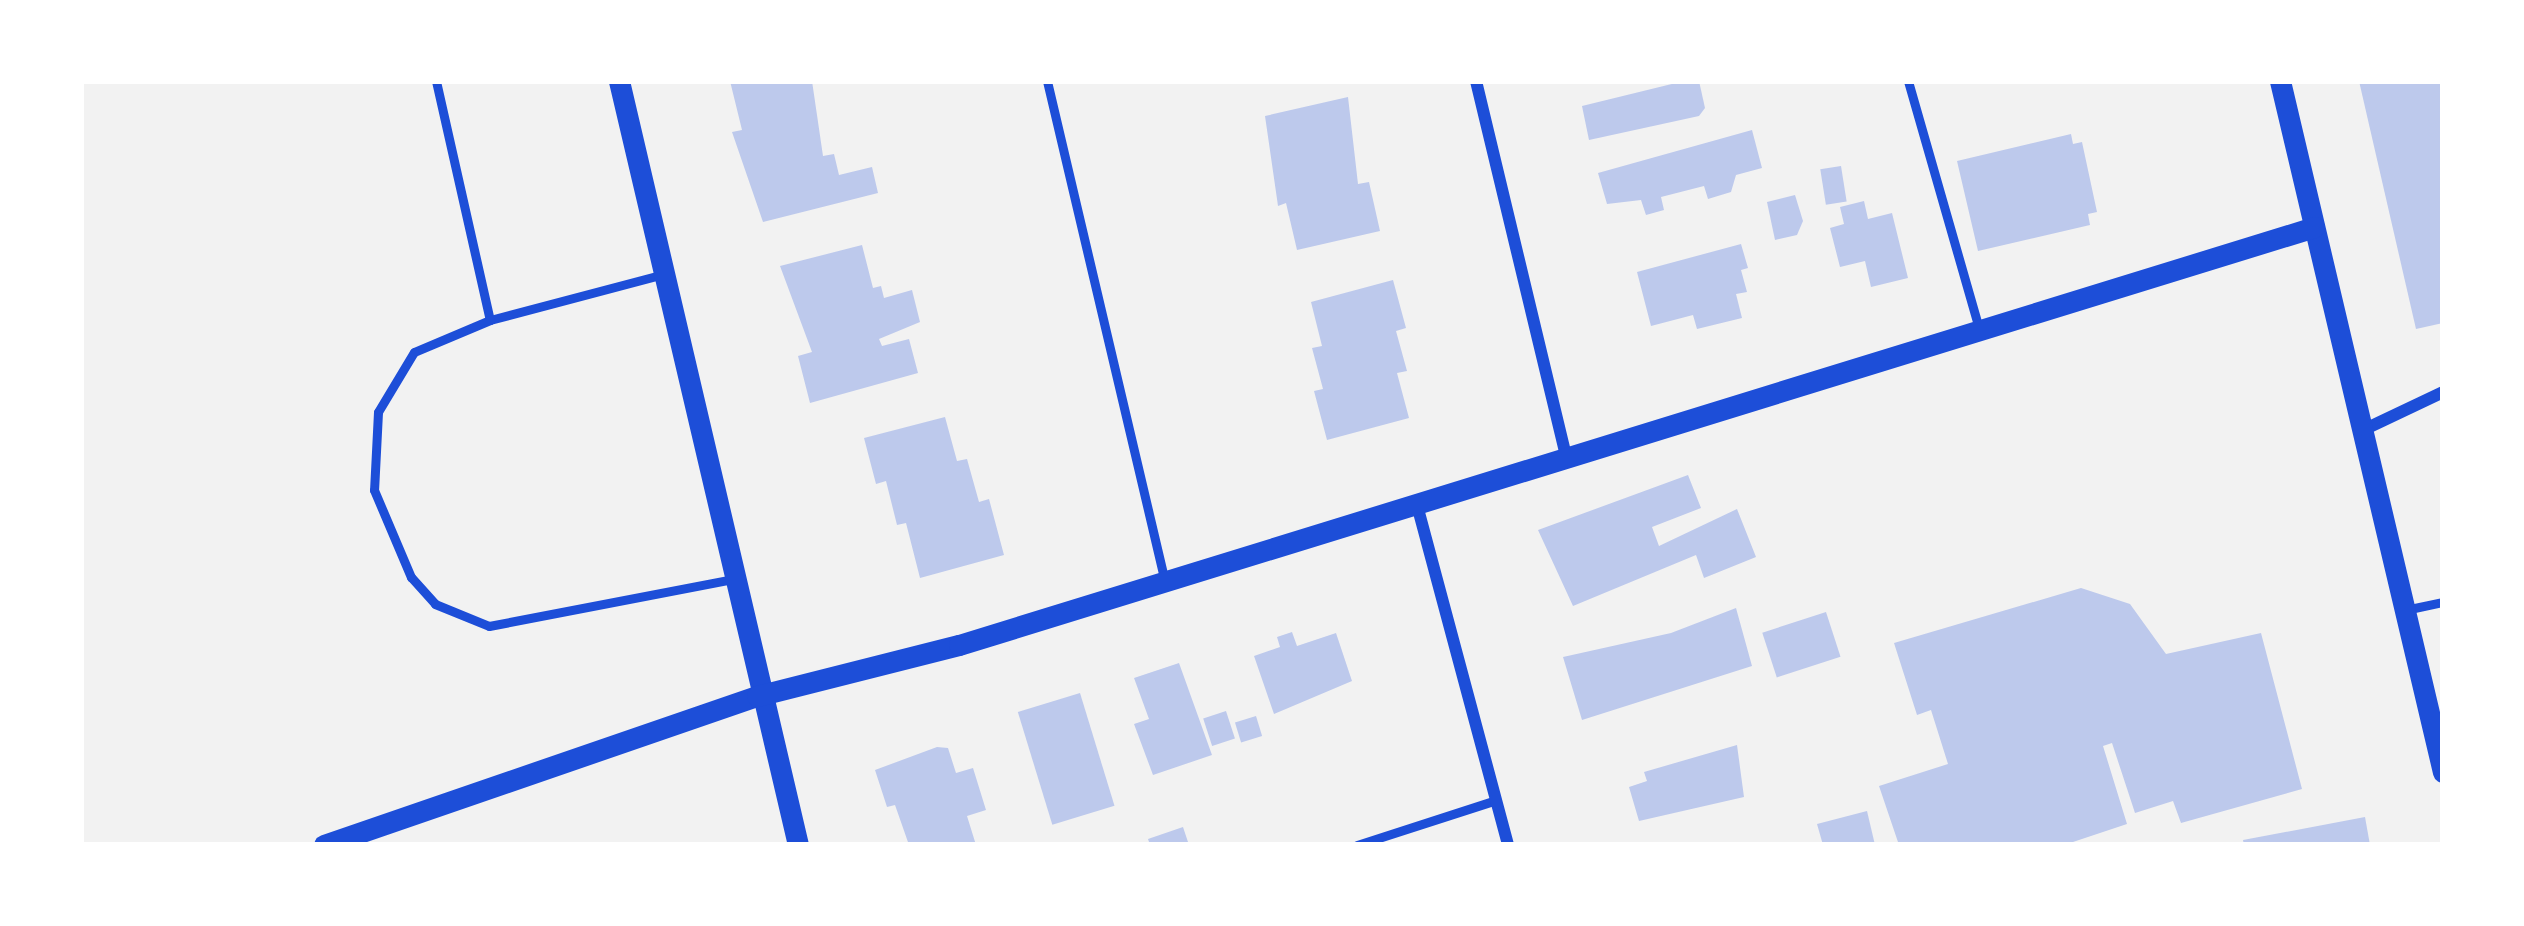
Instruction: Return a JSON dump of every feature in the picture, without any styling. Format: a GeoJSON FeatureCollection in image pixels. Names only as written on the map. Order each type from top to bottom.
{"type":"FeatureCollection","features":[{"type":"Feature","properties":{"kind":"street"},"geometry":{"type":"LineString","coordinates":[[619,81],[758,696],[798,845]]}},
{"type":"Feature","properties":{"kind":"street"},"geometry":{"type":"LineString","coordinates":[[1476,81],[1565,456]]}},
{"type":"Feature","properties":{"kind":"street"},"geometry":{"type":"LineString","coordinates":[[2280,81],[2443,772]]}},
{"type":"Feature","properties":{"kind":"street"},"geometry":{"type":"LineString","coordinates":[[324,845],[758,696],[1166,583],[2314,227]]}},
{"type":"Feature","properties":{"kind":"street"},"geometry":{"type":"LineString","coordinates":[[2361,431],[2443,392]]}},
{"type":"Feature","properties":{"kind":"street"},"geometry":{"type":"LineString","coordinates":[[1417,505],[1508,845]]}},
{"type":"Feature","properties":{"kind":"lane"},"geometry":{"type":"LineString","coordinates":[[436,81],[490,320]]}},
{"type":"Feature","properties":{"kind":"lane"},"geometry":{"type":"LineString","coordinates":[[1047,81],[1166,583]]}},
{"type":"Feature","properties":{"kind":"lane"},"geometry":{"type":"LineString","coordinates":[[1908,81],[1979,329]]}},
{"type":"Feature","properties":{"kind":"lane"},"geometry":{"type":"LineString","coordinates":[[664,274],[490,320],[414,352],[393,375],[378,412],[374,490],[410,578],[435,604],[489,626],[733,579]]}},
{"type":"Feature","properties":{"kind":"lane"},"geometry":{"type":"LineString","coordinates":[[2405,610],[2443,602]]}},
{"type":"Feature","properties":{"kind":"lane"},"geometry":{"type":"LineString","coordinates":[[1357,845],[1496,800]]}},
{"type":"Feature","properties":{"kind":"building"},"geometry":{"type":"Polygon","coordinates":[[[730,81],[812,81],[823,156],[834,154],[839,175],[872,167],[878,193],[763,222],[732,132],[742,130],[730,81]]]}},
{"type":"Feature","properties":{"kind":"building"},"geometry":{"type":"Polygon","coordinates":[[[1699,81],[1705,108],[1699,116],[1589,140],[1582,106],[1699,81]]]}},
{"type":"Feature","properties":{"kind":"building"},"geometry":{"type":"Polygon","coordinates":[[[2359,81],[2443,81],[2443,323],[2416,329],[2359,81]]]}},
{"type":"Feature","properties":{"kind":"building"},"geometry":{"type":"Polygon","coordinates":[[[1348,97],[1358,184],[1369,182],[1380,231],[1297,250],[1286,203],[1278,206],[1265,116],[1348,97]]]}},
{"type":"Feature","properties":{"kind":"building"},"geometry":{"type":"Polygon","coordinates":[[[1752,130],[1762,168],[1736,175],[1731,192],[1708,199],[1704,186],[1661,197],[1664,210],[1646,215],[1641,200],[1607,204],[1598,173],[1752,130]]]}},
{"type":"Feature","properties":{"kind":"building"},"geometry":{"type":"Polygon","coordinates":[[[2071,134],[2073,144],[2082,142],[2097,212],[2088,214],[2090,225],[1978,251],[1957,161],[2071,134]]]}},
{"type":"Feature","properties":{"kind":"building"},"geometry":{"type":"Polygon","coordinates":[[[1841,166],[1847,202],[1826,205],[1820,169],[1841,166]]]}},
{"type":"Feature","properties":{"kind":"building"},"geometry":{"type":"Polygon","coordinates":[[[1795,195],[1803,221],[1797,235],[1775,240],[1767,202],[1795,195]]]}},
{"type":"Feature","properties":{"kind":"building"},"geometry":{"type":"Polygon","coordinates":[[[1864,201],[1868,219],[1892,213],[1908,278],[1871,287],[1865,261],[1840,267],[1830,228],[1844,224],[1840,207],[1864,201]]]}},
{"type":"Feature","properties":{"kind":"building"},"geometry":{"type":"Polygon","coordinates":[[[1741,244],[1748,268],[1741,270],[1747,292],[1736,294],[1742,318],[1697,329],[1693,315],[1651,326],[1637,272],[1741,244]]]}},
{"type":"Feature","properties":{"kind":"building"},"geometry":{"type":"Polygon","coordinates":[[[862,245],[873,288],[881,286],[884,298],[912,290],[920,322],[879,339],[882,346],[909,339],[918,373],[810,403],[798,356],[812,352],[780,266],[862,245]]]}},
{"type":"Feature","properties":{"kind":"building"},"geometry":{"type":"Polygon","coordinates":[[[1393,280],[1406,328],[1396,331],[1407,371],[1397,373],[1409,418],[1327,440],[1314,391],[1323,389],[1312,348],[1322,346],[1311,302],[1393,280]]]}},
{"type":"Feature","properties":{"kind":"building"},"geometry":{"type":"Polygon","coordinates":[[[945,417],[957,461],[967,459],[979,502],[989,499],[1004,555],[920,578],[906,523],[897,525],[886,481],[876,484],[864,438],[945,417]]]}},
{"type":"Feature","properties":{"kind":"building"},"geometry":{"type":"Polygon","coordinates":[[[1688,475],[1701,508],[1652,527],[1659,546],[1737,509],[1756,557],[1704,578],[1696,555],[1573,606],[1538,530],[1688,475]]]}},
{"type":"Feature","properties":{"kind":"building"},"geometry":{"type":"Polygon","coordinates":[[[2081,588],[2130,604],[2166,654],[2261,633],[2302,789],[2181,823],[2173,801],[2135,813],[2112,743],[2103,746],[2127,824],[2064,845],[1899,845],[1879,786],[1948,764],[1931,710],[1917,715],[1894,643],[2081,588]]]}},
{"type":"Feature","properties":{"kind":"building"},"geometry":{"type":"Polygon","coordinates":[[[1736,608],[1752,666],[1582,720],[1563,657],[1671,633],[1736,608]]]}},
{"type":"Feature","properties":{"kind":"building"},"geometry":{"type":"Polygon","coordinates":[[[1826,612],[1841,657],[1777,677],[1762,633],[1826,612]]]}},
{"type":"Feature","properties":{"kind":"building"},"geometry":{"type":"Polygon","coordinates":[[[1292,632],[1297,646],[1336,633],[1352,681],[1274,714],[1254,656],[1280,647],[1277,637],[1292,632]]]}},
{"type":"Feature","properties":{"kind":"building"},"geometry":{"type":"Polygon","coordinates":[[[1179,663],[1212,755],[1153,775],[1134,724],[1149,719],[1134,678],[1179,663]]]}},
{"type":"Feature","properties":{"kind":"building"},"geometry":{"type":"Polygon","coordinates":[[[1080,693],[1114,806],[1052,825],[1018,712],[1080,693]]]}},
{"type":"Feature","properties":{"kind":"building"},"geometry":{"type":"Polygon","coordinates":[[[1226,711],[1235,739],[1212,746],[1203,718],[1226,711]]]}},
{"type":"Feature","properties":{"kind":"building"},"geometry":{"type":"Polygon","coordinates":[[[1256,716],[1262,736],[1241,743],[1235,722],[1256,716]]]}},
{"type":"Feature","properties":{"kind":"building"},"geometry":{"type":"Polygon","coordinates":[[[1737,745],[1744,797],[1639,821],[1629,787],[1647,781],[1644,772],[1737,745]]]}},
{"type":"Feature","properties":{"kind":"building"},"geometry":{"type":"Polygon","coordinates":[[[937,747],[948,748],[956,773],[973,768],[986,810],[967,816],[976,845],[909,845],[895,805],[887,807],[875,770],[937,747]]]}},
{"type":"Feature","properties":{"kind":"building"},"geometry":{"type":"Polygon","coordinates":[[[1867,811],[1875,845],[1823,845],[1817,824],[1867,811]]]}},
{"type":"Feature","properties":{"kind":"building"},"geometry":{"type":"Polygon","coordinates":[[[2365,817],[2370,845],[2244,845],[2243,840],[2365,817]]]}},
{"type":"Feature","properties":{"kind":"building"},"geometry":{"type":"Polygon","coordinates":[[[1183,827],[1189,845],[1150,845],[1148,839],[1183,827]]]}}]}
